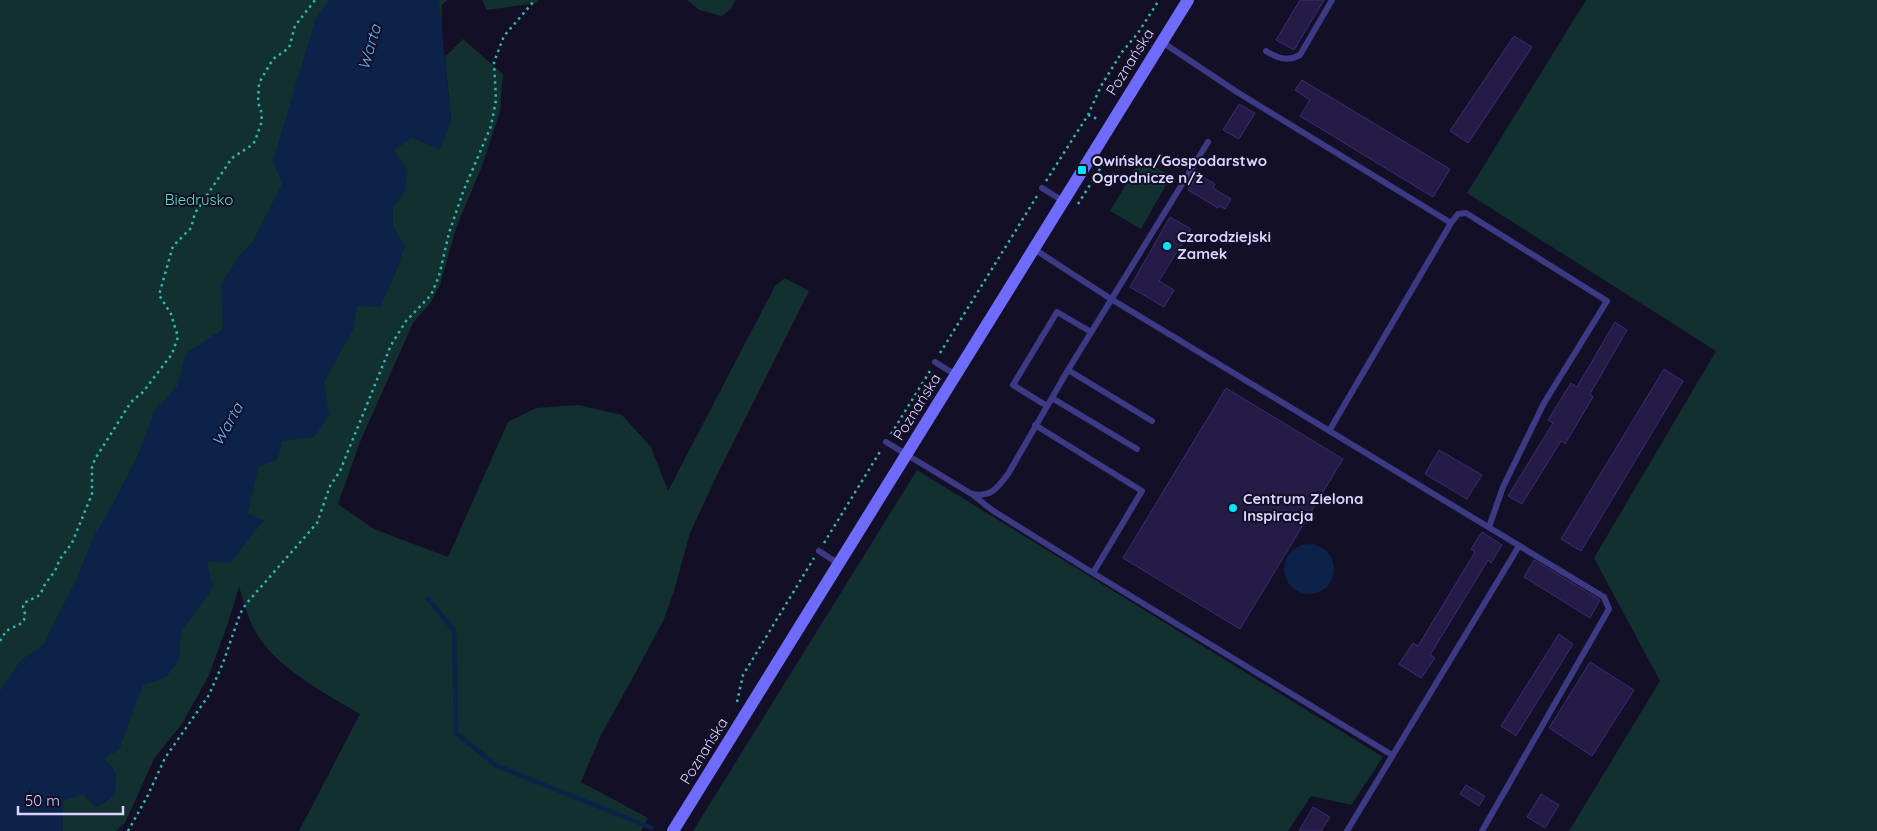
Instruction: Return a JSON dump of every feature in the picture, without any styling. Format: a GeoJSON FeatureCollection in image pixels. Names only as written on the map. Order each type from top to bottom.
{"type":"FeatureCollection","features":[{"type":"Feature","properties":{"kind":"main road","name":"Poznańska"},"geometry":{"type":"LineString","coordinates":[[673,831],[1188,0]]}},
{"type":"Feature","properties":{"kind":"lane"},"geometry":{"type":"LineString","coordinates":[[1266,51],[1283,59],[1293,59],[1300,55],[1332,0]]}},
{"type":"Feature","properties":{"kind":"lane"},"geometry":{"type":"LineString","coordinates":[[1162,42],[1237,92],[1451,223]]}},
{"type":"Feature","properties":{"kind":"lane"},"geometry":{"type":"LineString","coordinates":[[970,493],[979,496],[987,494],[1002,483],[1068,370],[1208,142]]}},
{"type":"Feature","properties":{"kind":"lane"},"geometry":{"type":"LineString","coordinates":[[1042,188],[1064,201]]}},
{"type":"Feature","properties":{"kind":"lane"},"geometry":{"type":"LineString","coordinates":[[1329,431],[1451,223],[1458,214],[1466,213],[1607,301],[1544,403],[1503,487],[1489,527]]}},
{"type":"Feature","properties":{"kind":"lane"},"geometry":{"type":"LineString","coordinates":[[1034,249],[1111,299],[1604,597],[1609,609],[1482,831]]}},
{"type":"Feature","properties":{"kind":"lane"},"geometry":{"type":"LineString","coordinates":[[1047,406],[1013,385],[1057,312],[1091,332]]}},
{"type":"Feature","properties":{"kind":"lane"},"geometry":{"type":"LineString","coordinates":[[935,362],[956,375]]}},
{"type":"Feature","properties":{"kind":"lane"},"geometry":{"type":"LineString","coordinates":[[1068,370],[1152,421]]}},
{"type":"Feature","properties":{"kind":"lane"},"geometry":{"type":"LineString","coordinates":[[1052,398],[1137,449]]}},
{"type":"Feature","properties":{"kind":"lane"},"geometry":{"type":"LineString","coordinates":[[1035,426],[1142,491],[1093,573]]}},
{"type":"Feature","properties":{"kind":"lane"},"geometry":{"type":"LineString","coordinates":[[886,442],[970,493],[992,510],[1093,573],[1392,755]]}},
{"type":"Feature","properties":{"kind":"lane"},"geometry":{"type":"LineString","coordinates":[[1347,831],[1519,546]]}},
{"type":"Feature","properties":{"kind":"lane"},"geometry":{"type":"LineString","coordinates":[[819,551],[839,564]]}},
{"type":"Feature","properties":{"kind":"path"},"geometry":{"type":"LineString","coordinates":[[0,641],[6,630],[20,624],[24,620],[24,603],[40,594],[55,571],[60,559],[72,543],[92,494],[92,467],[95,459],[131,402],[143,392],[172,354],[178,337],[172,314],[159,295],[172,246],[191,228],[195,213],[232,158],[256,141],[262,122],[258,102],[259,82],[273,59],[289,48],[295,26],[315,0]]}},
{"type":"Feature","properties":{"kind":"path"},"geometry":{"type":"LineString","coordinates":[[128,831],[147,797],[165,758],[209,695],[223,663],[240,614],[246,604],[317,523],[330,486],[340,471],[391,345],[406,321],[431,295],[439,276],[449,233],[463,192],[491,126],[496,100],[494,62],[504,36],[535,0]]}},
{"type":"Feature","properties":{"kind":"path"},"geometry":{"type":"LineString","coordinates":[[736,706],[743,675],[1088,115],[1101,86],[1122,52],[1138,34],[1159,0]]}},
{"type":"Feature","properties":{"kind":"green space","name":"Biedrusko"},"geometry":{"type":"Polygon","coordinates":[[[0,0],[447,0],[442,5],[440,147],[451,120],[445,57],[463,39],[503,74],[500,112],[482,166],[456,228],[440,285],[431,302],[413,323],[360,442],[338,504],[374,529],[448,557],[508,422],[536,408],[579,405],[622,415],[651,447],[668,491],[775,286],[785,278],[809,291],[690,533],[664,619],[601,735],[581,782],[648,818],[641,831],[299,831],[360,714],[300,677],[272,654],[261,641],[253,627],[239,587],[209,675],[182,724],[155,757],[125,823],[116,831],[63,831],[63,823],[0,831],[0,0]],[[83,794],[96,807],[115,795],[83,794]]]}},
{"type":"Feature","properties":{"kind":"green space"},"geometry":{"type":"Polygon","coordinates":[[[482,0],[539,0],[537,3],[487,10],[482,0]]]}},
{"type":"Feature","properties":{"kind":"green space"},"geometry":{"type":"Polygon","coordinates":[[[687,0],[735,0],[731,9],[722,16],[699,10],[687,0]]]}},
{"type":"Feature","properties":{"kind":"green space"},"geometry":{"type":"Polygon","coordinates":[[[1586,0],[1877,0],[1877,831],[1569,831],[1660,681],[1594,558],[1716,351],[1467,193],[1586,0]]]}},
{"type":"Feature","properties":{"kind":"green space"},"geometry":{"type":"Polygon","coordinates":[[[1141,159],[1171,176],[1141,229],[1110,211],[1141,159]]]}},
{"type":"Feature","properties":{"kind":"green space"},"geometry":{"type":"Polygon","coordinates":[[[917,470],[1383,757],[1351,805],[1311,796],[1288,831],[693,831],[917,470]]]}},
{"type":"Feature","properties":{"kind":"water","name":"Warta"},"geometry":{"type":"Polygon","coordinates":[[[330,0],[439,0],[451,120],[440,149],[412,138],[394,150],[408,171],[405,191],[393,207],[393,226],[405,246],[394,277],[380,307],[357,306],[353,330],[324,381],[329,416],[314,437],[282,441],[278,459],[258,467],[248,514],[264,520],[230,563],[207,561],[213,588],[181,632],[179,660],[166,677],[143,685],[119,750],[104,758],[116,772],[115,795],[96,807],[83,794],[63,801],[63,831],[0,831],[0,691],[20,661],[43,645],[76,580],[93,538],[138,455],[154,412],[178,385],[185,354],[223,329],[221,285],[239,256],[253,241],[282,184],[273,161],[316,17],[330,0]]]}},
{"type":"Feature","properties":{"kind":"water"},"geometry":{"type":"Polygon","coordinates":[[[1304,544],[1314,544],[1327,551],[1334,564],[1334,574],[1327,587],[1314,594],[1304,594],[1295,590],[1288,583],[1284,574],[1284,564],[1288,555],[1295,548],[1304,544]]]}},
{"type":"Feature","properties":{"kind":"building"},"geometry":{"type":"Polygon","coordinates":[[[1300,0],[1324,0],[1294,50],[1276,40],[1300,0]]]}},
{"type":"Feature","properties":{"kind":"building"},"geometry":{"type":"Polygon","coordinates":[[[1514,36],[1532,47],[1468,143],[1450,131],[1514,36]]]}},
{"type":"Feature","properties":{"kind":"building"},"geometry":{"type":"Polygon","coordinates":[[[1302,80],[1450,169],[1433,197],[1300,116],[1310,100],[1295,90],[1302,80]]]}},
{"type":"Feature","properties":{"kind":"building"},"geometry":{"type":"Polygon","coordinates":[[[1239,104],[1255,113],[1239,139],[1223,130],[1239,104]]]}},
{"type":"Feature","properties":{"kind":"building"},"geometry":{"type":"Polygon","coordinates":[[[1198,174],[1215,184],[1213,188],[1231,199],[1225,209],[1220,206],[1218,208],[1188,190],[1198,174]]]}},
{"type":"Feature","properties":{"kind":"building"},"geometry":{"type":"Polygon","coordinates":[[[1170,217],[1191,229],[1159,281],[1174,290],[1164,307],[1130,287],[1170,217]]]}},
{"type":"Feature","properties":{"kind":"building"},"geometry":{"type":"Polygon","coordinates":[[[1615,322],[1627,330],[1590,394],[1593,397],[1565,444],[1561,441],[1522,504],[1508,496],[1553,423],[1548,420],[1571,383],[1577,387],[1615,322]]]}},
{"type":"Feature","properties":{"kind":"building"},"geometry":{"type":"Polygon","coordinates":[[[1664,369],[1683,381],[1581,551],[1561,539],[1664,369]]]}},
{"type":"Feature","properties":{"kind":"building","name":"Centrum Zielona Inspiracja"},"geometry":{"type":"Polygon","coordinates":[[[1226,388],[1343,459],[1240,629],[1123,558],[1226,388]]]}},
{"type":"Feature","properties":{"kind":"building"},"geometry":{"type":"Polygon","coordinates":[[[1439,450],[1482,475],[1467,499],[1425,474],[1439,450]]]}},
{"type":"Feature","properties":{"kind":"building"},"geometry":{"type":"Polygon","coordinates":[[[1482,532],[1502,545],[1491,563],[1488,560],[1430,655],[1435,658],[1421,678],[1399,664],[1413,643],[1418,646],[1475,552],[1471,549],[1482,532]]]}},
{"type":"Feature","properties":{"kind":"building"},"geometry":{"type":"Polygon","coordinates":[[[1534,560],[1600,600],[1590,618],[1524,577],[1534,560]]]}},
{"type":"Feature","properties":{"kind":"building"},"geometry":{"type":"Polygon","coordinates":[[[1559,634],[1573,644],[1516,736],[1501,726],[1559,634]]]}},
{"type":"Feature","properties":{"kind":"building"},"geometry":{"type":"Polygon","coordinates":[[[1590,662],[1634,690],[1592,756],[1549,728],[1590,662]]]}},
{"type":"Feature","properties":{"kind":"building"},"geometry":{"type":"Polygon","coordinates":[[[1466,785],[1485,796],[1479,806],[1460,794],[1466,785]]]}},
{"type":"Feature","properties":{"kind":"building"},"geometry":{"type":"Polygon","coordinates":[[[1541,794],[1559,805],[1545,828],[1527,817],[1541,794]]]}},
{"type":"Feature","properties":{"kind":"building"},"geometry":{"type":"Polygon","coordinates":[[[1313,807],[1330,817],[1321,831],[1299,831],[1313,807]]]}},
{"type":"Feature","properties":{"kind":"waterway"},"geometry":{"type":"LineString","coordinates":[[428,599],[454,630],[456,733],[497,766],[652,828]]}},
{"type":"Feature","properties":{"kind":"place","name":"Owińska/Gospodarstwo Ogrodnicze n/ż"},"geometry":{"type":"Point","coordinates":[1082,170]}},
{"type":"Feature","properties":{"kind":"place","name":"Czarodziejski Zamek"},"geometry":{"type":"Point","coordinates":[1167,246]}},
{"type":"Feature","properties":{"kind":"place","name":"Centrum Zielona Inspiracja"},"geometry":{"type":"Point","coordinates":[1233,508]}}]}
